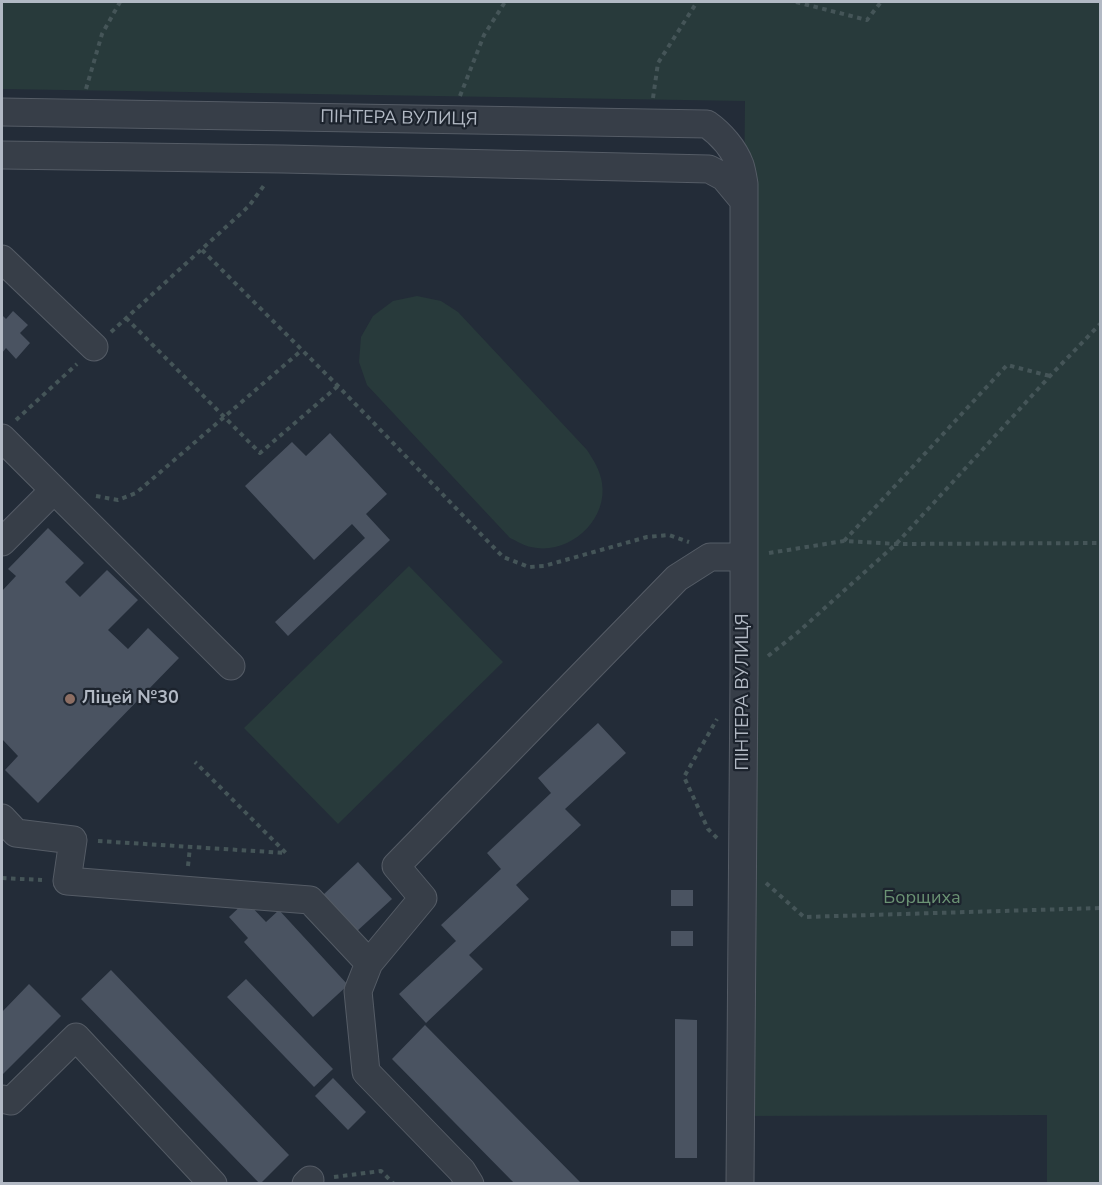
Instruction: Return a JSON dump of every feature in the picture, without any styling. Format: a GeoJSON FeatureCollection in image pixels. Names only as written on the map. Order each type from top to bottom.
{"type":"FeatureCollection","features":[{"type":"Feature","properties":{"kind":"street","name":"ПІНТЕРА ВУЛИЦЯ"},"geometry":{"type":"LineString","coordinates":[[2,112],[708,124],[720,133],[740,165],[744,184],[744,675],[740,1184]]}},
{"type":"Feature","properties":{"kind":"street"},"geometry":{"type":"LineString","coordinates":[[60,156],[79,113]]}},
{"type":"Feature","properties":{"kind":"street"},"geometry":{"type":"LineString","coordinates":[[79,113],[97,156]]}},
{"type":"Feature","properties":{"kind":"street"},"geometry":{"type":"LineString","coordinates":[[2,154],[709,169],[724,177],[744,201]]}},
{"type":"Feature","properties":{"kind":"street"},"geometry":{"type":"LineString","coordinates":[[2,259],[94,347]]}},
{"type":"Feature","properties":{"kind":"street"},"geometry":{"type":"LineString","coordinates":[[6,432],[54,490],[231,666]]}},
{"type":"Feature","properties":{"kind":"street"},"geometry":{"type":"LineString","coordinates":[[2,542],[54,490]]}},
{"type":"Feature","properties":{"kind":"street"},"geometry":{"type":"LineString","coordinates":[[470,1184],[462,1171],[366,1072],[358,991],[369,963],[423,898],[396,866],[677,578],[710,557],[744,557]]}},
{"type":"Feature","properties":{"kind":"street"},"geometry":{"type":"LineString","coordinates":[[2,818],[16,833],[73,840],[67,881],[310,900],[369,963]]}},
{"type":"Feature","properties":{"kind":"street"},"geometry":{"type":"LineString","coordinates":[[2,1099],[11,1101],[76,1037],[213,1184]]}},
{"type":"Feature","properties":{"kind":"path"},"geometry":{"type":"LineString","coordinates":[[79,113],[102,34],[120,2]]}},
{"type":"Feature","properties":{"kind":"path"},"geometry":{"type":"LineString","coordinates":[[452,119],[484,35],[505,2]]}},
{"type":"Feature","properties":{"kind":"path"},"geometry":{"type":"LineString","coordinates":[[650,123],[658,63],[697,2]]}},
{"type":"Feature","properties":{"kind":"path"},"geometry":{"type":"LineString","coordinates":[[796,2],[867,20],[881,2]]}},
{"type":"Feature","properties":{"kind":"path"},"geometry":{"type":"LineString","coordinates":[[6,432],[94,347],[249,206],[283,159]]}},
{"type":"Feature","properties":{"kind":"path"},"geometry":{"type":"LineString","coordinates":[[202,249],[503,557],[529,567],[544,566],[647,537],[669,535],[690,542],[710,557]]}},
{"type":"Feature","properties":{"kind":"path"},"geometry":{"type":"LineString","coordinates":[[126,318],[260,453],[338,386]]}},
{"type":"Feature","properties":{"kind":"path"},"geometry":{"type":"LineString","coordinates":[[744,675],[797,633],[896,544],[1050,376],[1101,324]]}},
{"type":"Feature","properties":{"kind":"path"},"geometry":{"type":"LineString","coordinates":[[54,490],[118,500],[136,493],[302,350]]}},
{"type":"Feature","properties":{"kind":"path"},"geometry":{"type":"LineString","coordinates":[[844,541],[1007,365],[1050,376]]}},
{"type":"Feature","properties":{"kind":"path"},"geometry":{"type":"LineString","coordinates":[[744,557],[844,541],[896,544],[1101,543]]}},
{"type":"Feature","properties":{"kind":"path"},"geometry":{"type":"LineString","coordinates":[[720,715],[684,777],[708,829],[804,917],[1101,908]]}},
{"type":"Feature","properties":{"kind":"path"},"geometry":{"type":"LineString","coordinates":[[73,840],[286,853],[195,762]]}},
{"type":"Feature","properties":{"kind":"path"},"geometry":{"type":"LineString","coordinates":[[2,878],[67,881]]}},
{"type":"Feature","properties":{"kind":"path"},"geometry":{"type":"LineString","coordinates":[[308,1182],[381,1171],[394,1184]]}},
{"type":"Feature","properties":{"kind":"green space","name":"Борщиха"},"geometry":{"type":"Polygon","coordinates":[[[2,2],[1100,2],[1100,1183],[1047,1183],[1047,1115],[741,1116],[745,101],[2,89],[2,2]]]}},
{"type":"Feature","properties":{"kind":"green space"},"geometry":{"type":"Polygon","coordinates":[[[417,296],[441,301],[458,312],[590,454],[600,474],[602,497],[599,510],[592,522],[583,533],[571,541],[545,548],[528,546],[510,538],[367,385],[359,362],[361,337],[373,316],[393,301],[417,296]]]}},
{"type":"Feature","properties":{"kind":"green space"},"geometry":{"type":"Polygon","coordinates":[[[409,566],[503,662],[338,824],[244,728],[409,566]]]}},
{"type":"Feature","properties":{"kind":"building"},"geometry":{"type":"Polygon","coordinates":[[[13,311],[28,325],[20,333],[30,343],[16,359],[6,348],[2,353],[2,315],[6,319],[13,311]]]}},
{"type":"Feature","properties":{"kind":"building"},"geometry":{"type":"Polygon","coordinates":[[[330,433],[387,494],[366,514],[390,540],[288,636],[275,622],[365,538],[352,524],[314,560],[245,486],[292,442],[306,456],[330,433]]]}},
{"type":"Feature","properties":{"kind":"building","name":"Ліцей №30"},"geometry":{"type":"Polygon","coordinates":[[[48,528],[84,563],[65,582],[80,597],[107,570],[138,600],[108,630],[128,649],[148,628],[179,658],[38,803],[5,770],[18,756],[2,739],[2,591],[16,576],[8,569],[48,528]]]}},
{"type":"Feature","properties":{"kind":"building"},"geometry":{"type":"Polygon","coordinates":[[[598,723],[626,753],[565,809],[581,825],[516,885],[529,899],[469,955],[483,969],[426,1023],[399,994],[456,941],[441,925],[501,869],[487,853],[551,793],[538,778],[598,723]]]}},
{"type":"Feature","properties":{"kind":"building"},"geometry":{"type":"Polygon","coordinates":[[[358,862],[392,899],[356,932],[323,895],[358,862]]]}},
{"type":"Feature","properties":{"kind":"building"},"geometry":{"type":"Polygon","coordinates":[[[671,890],[693,890],[693,906],[671,906],[671,890]]]}},
{"type":"Feature","properties":{"kind":"building"},"geometry":{"type":"Polygon","coordinates":[[[246,901],[266,922],[279,910],[348,985],[313,1017],[244,942],[248,938],[229,917],[246,901]]]}},
{"type":"Feature","properties":{"kind":"building"},"geometry":{"type":"Polygon","coordinates":[[[671,931],[693,931],[693,946],[671,946],[671,931]]]}},
{"type":"Feature","properties":{"kind":"building"},"geometry":{"type":"Polygon","coordinates":[[[111,970],[289,1155],[260,1184],[81,999],[111,970]]]}},
{"type":"Feature","properties":{"kind":"building"},"geometry":{"type":"Polygon","coordinates":[[[246,979],[333,1069],[314,1087],[227,997],[246,979]]]}},
{"type":"Feature","properties":{"kind":"building"},"geometry":{"type":"Polygon","coordinates":[[[29,984],[61,1016],[2,1075],[2,1012],[29,984]]]}},
{"type":"Feature","properties":{"kind":"building"},"geometry":{"type":"Polygon","coordinates":[[[675,1019],[697,1020],[697,1158],[675,1158],[675,1019]]]}},
{"type":"Feature","properties":{"kind":"building"},"geometry":{"type":"Polygon","coordinates":[[[425,1025],[582,1184],[515,1184],[392,1059],[425,1025]]]}},
{"type":"Feature","properties":{"kind":"building"},"geometry":{"type":"Polygon","coordinates":[[[333,1078],[366,1112],[348,1130],[315,1096],[333,1078]]]}},
{"type":"Feature","properties":{"kind":"place","name":"Ліцей №30"},"geometry":{"type":"Point","coordinates":[70,699]}}]}
